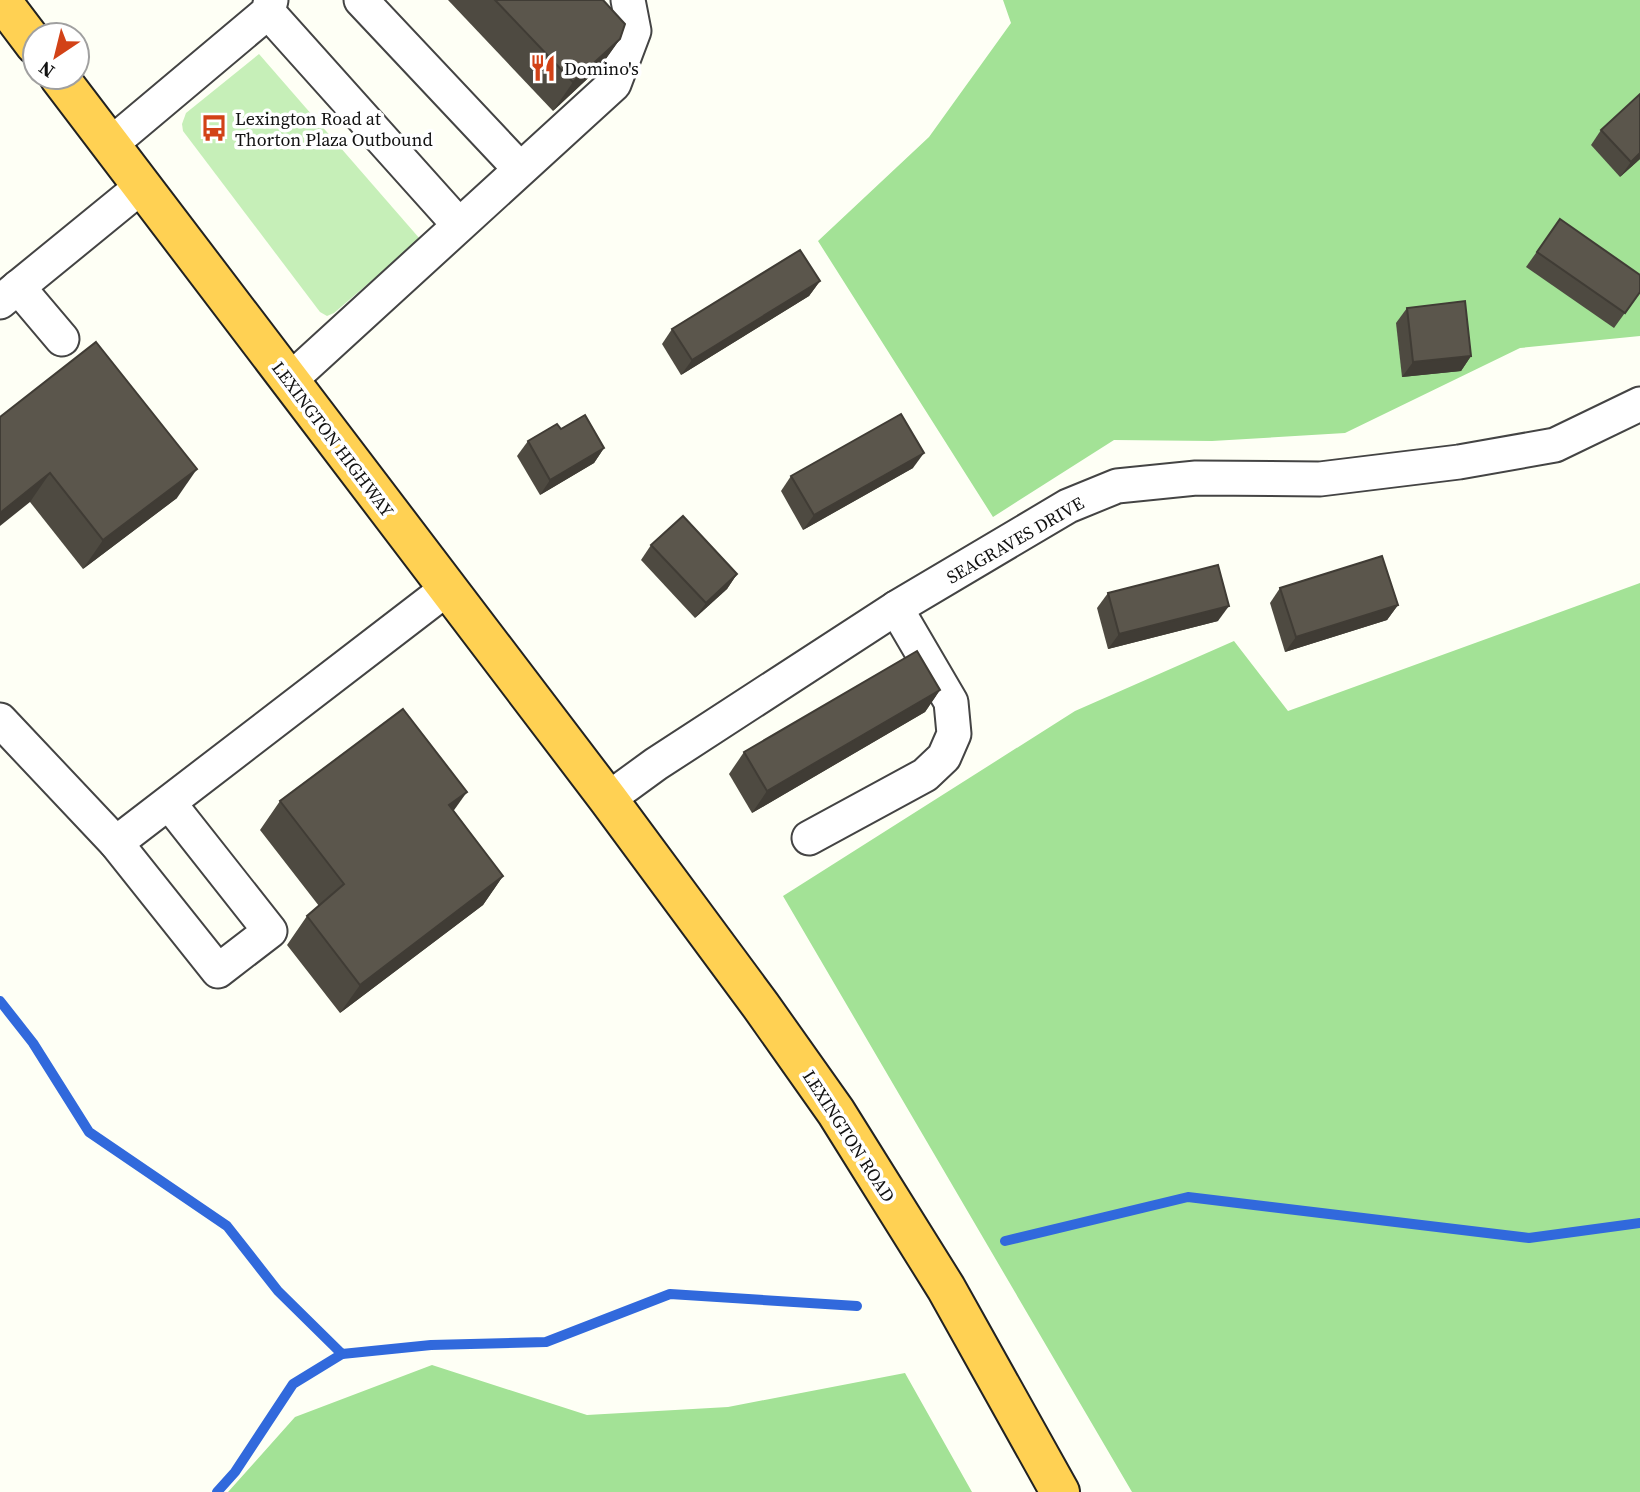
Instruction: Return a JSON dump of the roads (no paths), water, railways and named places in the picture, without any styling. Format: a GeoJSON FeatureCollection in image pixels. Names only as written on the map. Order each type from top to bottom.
{"type":"FeatureCollection","features":[{"type":"Feature","properties":{"kind":"highway"},"geometry":{"type":"LineString","coordinates":[[5,2],[21,25]]}},
{"type":"Feature","properties":{"kind":"highway","name":"LEXINGTON HIGHWAY"},"geometry":{"type":"LineString","coordinates":[[70,91],[608,799]]}},
{"type":"Feature","properties":{"kind":"highway","name":"LEXINGTON ROAD"},"geometry":{"type":"LineString","coordinates":[[608,799],[836,1112],[946,1288],[1060,1492]]}},
{"type":"Feature","properties":{"kind":"street"},"geometry":{"type":"LineString","coordinates":[[361,0],[520,169]]}},
{"type":"Feature","properties":{"kind":"street"},"geometry":{"type":"LineString","coordinates":[[289,381],[614,84],[634,31],[628,0]]}},
{"type":"Feature","properties":{"kind":"street"},"geometry":{"type":"LineString","coordinates":[[111,144],[270,6],[459,225]]}},
{"type":"Feature","properties":{"kind":"street"},"geometry":{"type":"LineString","coordinates":[[62,339],[9,295],[142,186]]}},
{"type":"Feature","properties":{"kind":"street","name":"SEAGRAVES DRIVE"},"geometry":{"type":"LineString","coordinates":[[608,799],[656,764],[896,608],[1068,506],[1117,485],[1196,478],[1320,479],[1459,462],[1555,444],[1640,404]]}},
{"type":"Feature","properties":{"kind":"street"},"geometry":{"type":"LineString","coordinates":[[117,843],[448,588]]}},
{"type":"Feature","properties":{"kind":"street"},"geometry":{"type":"LineString","coordinates":[[809,838],[925,775],[944,757],[954,734],[951,702],[896,608]]}},
{"type":"Feature","properties":{"kind":"street"},"geometry":{"type":"LineString","coordinates":[[0,720],[117,843],[218,971],[270,931],[169,803]]}},
{"type":"Feature","properties":{"kind":"waterway"},"geometry":{"type":"LineString","coordinates":[[0,1001],[33,1043],[89,1132],[227,1226],[278,1291],[342,1354],[431,1345],[546,1342],[670,1294],[857,1306]]}},
{"type":"Feature","properties":{"kind":"waterway"},"geometry":{"type":"LineString","coordinates":[[1005,1241],[1188,1197],[1529,1238],[1640,1223]]}},
{"type":"Feature","properties":{"kind":"waterway"},"geometry":{"type":"LineString","coordinates":[[217,1492],[235,1472],[293,1384],[342,1354]]}},
{"type":"Feature","properties":{"kind":"place","name":"Domino's"},"geometry":{"type":"Point","coordinates":[543,68]}},
{"type":"Feature","properties":{"kind":"place","name":"Lexington Road at Thorton Plaza Outbound"},"geometry":{"type":"Point","coordinates":[214,128]}}]}
